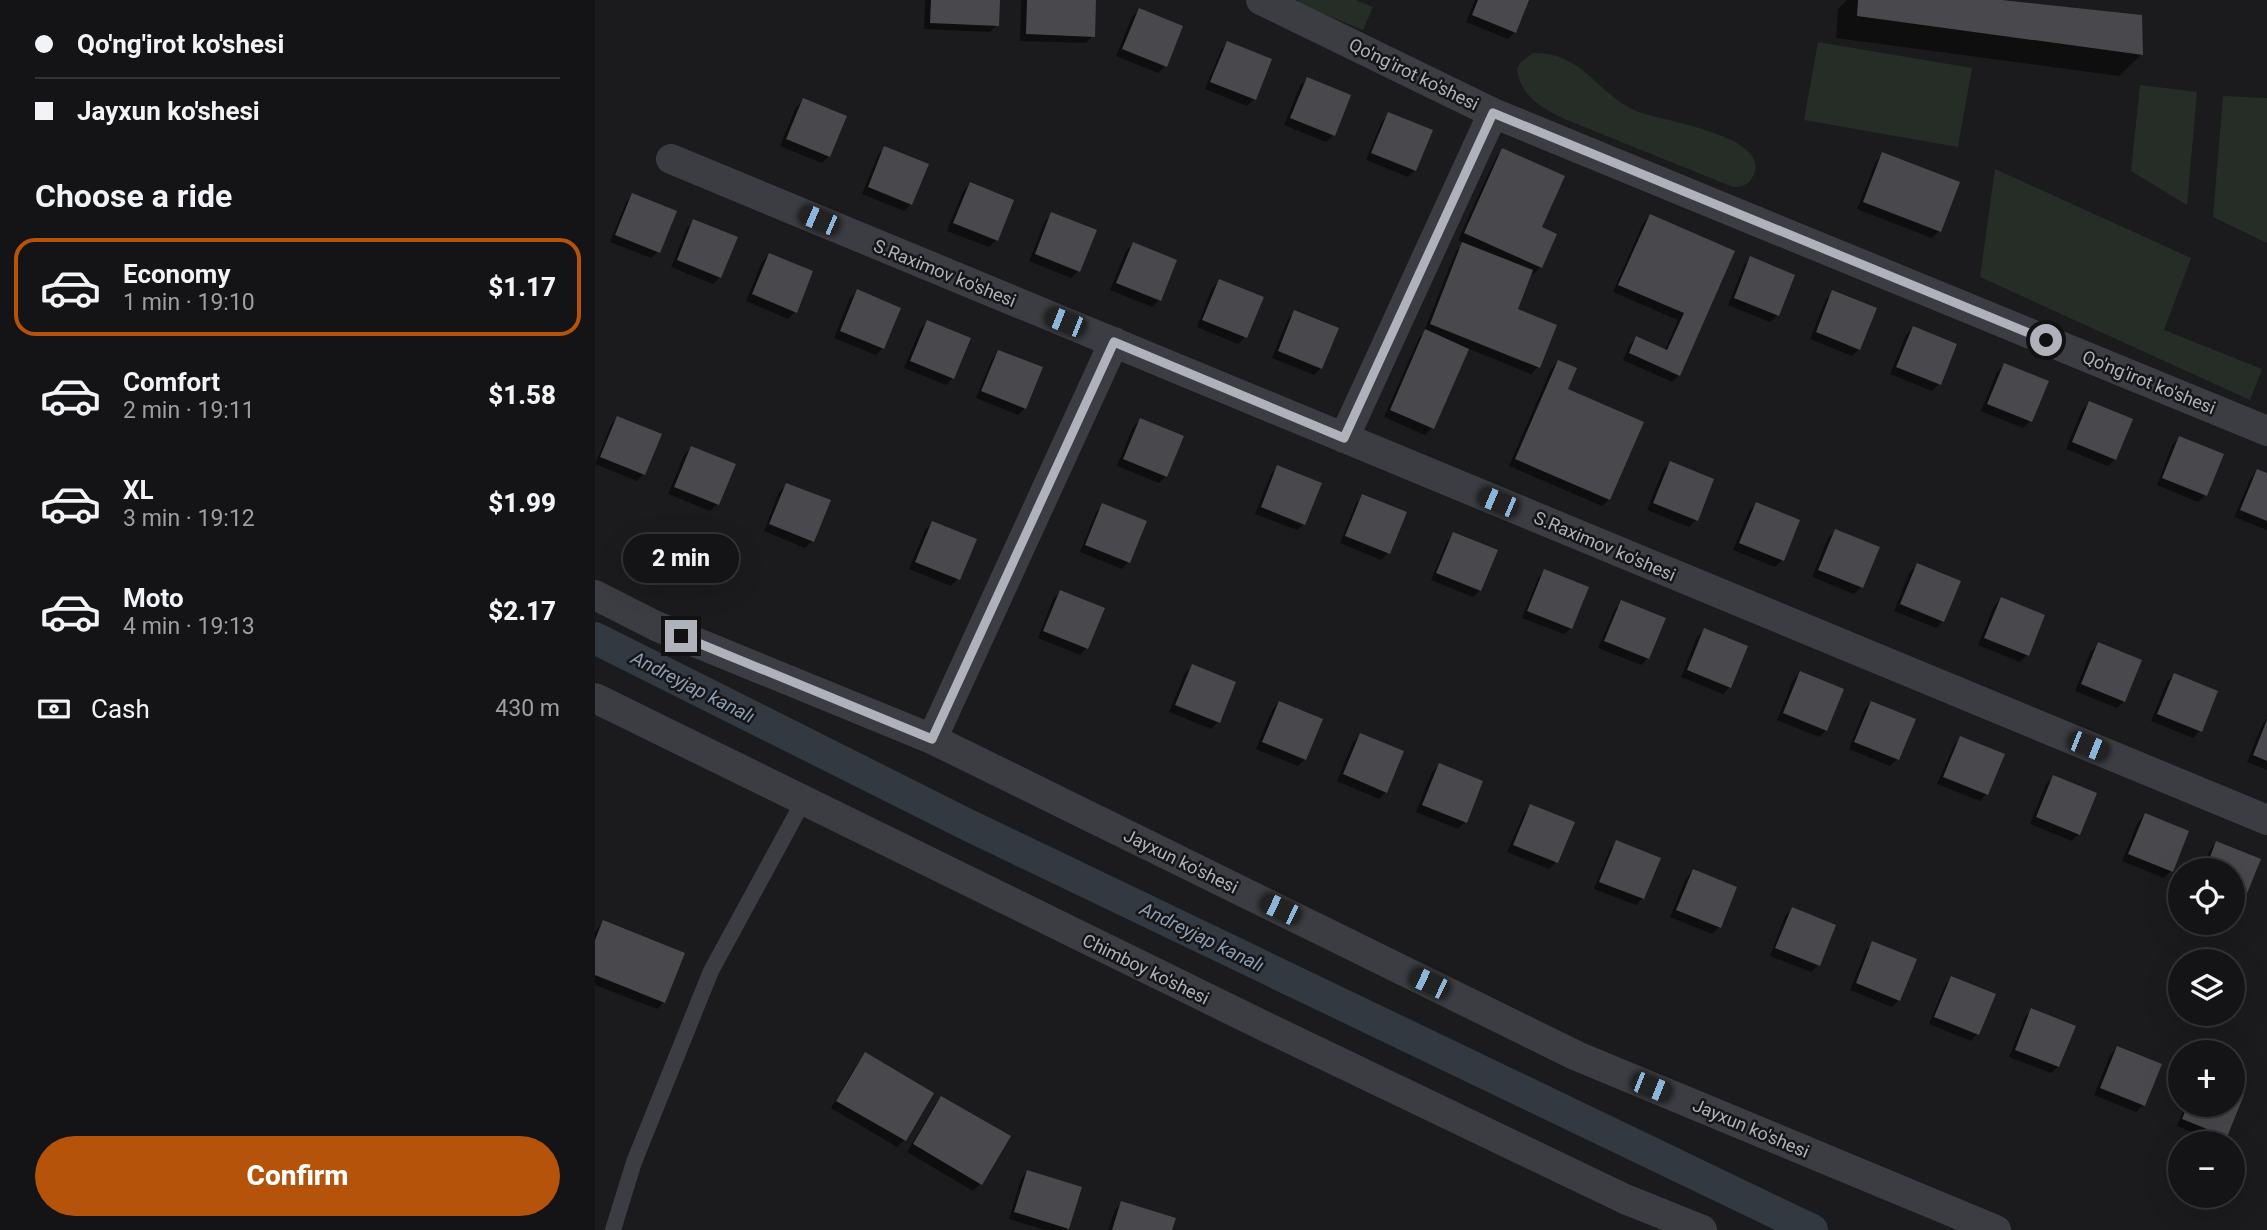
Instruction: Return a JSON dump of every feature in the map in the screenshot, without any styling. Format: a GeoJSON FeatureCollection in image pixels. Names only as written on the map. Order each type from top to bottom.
{"type":"FeatureCollection","features":[{"type":"Feature","properties":{"kind":"street","name":"Qo'ng'irot ko'shesi"},"geometry":{"type":"LineString","coordinates":[[1262,0],[1493,113],[2267,431]]}},
{"type":"Feature","properties":{"kind":"street"},"geometry":{"type":"LineString","coordinates":[[1344,438],[1493,113]]}},
{"type":"Feature","properties":{"kind":"street","name":"S.Raximov ko'shesi"},"geometry":{"type":"LineString","coordinates":[[671,159],[2267,820]]}},
{"type":"Feature","properties":{"kind":"street"},"geometry":{"type":"LineString","coordinates":[[932,739],[1114,342]]}},
{"type":"Feature","properties":{"kind":"street","name":"Jayxun ko'shesi"},"geometry":{"type":"LineString","coordinates":[[595,596],[656,626],[932,739],[1577,1056],[1996,1230]]}},
{"type":"Feature","properties":{"kind":"street","name":"Chimboy ko'shesi"},"geometry":{"type":"LineString","coordinates":[[595,698],[1450,1116],[1625,1199],[1702,1230]]}},
{"type":"Feature","properties":{"kind":"lane"},"geometry":{"type":"LineString","coordinates":[[613,1230],[634,1162],[711,971],[804,800]]}},
{"type":"Feature","properties":{"kind":"shaded area"},"geometry":{"type":"Polygon","coordinates":[[[1298,0],[1356,0],[1373,7],[1363,30],[1297,3],[1298,0]]]}},
{"type":"Feature","properties":{"kind":"shaded area"},"geometry":{"type":"Polygon","coordinates":[[[1818,42],[1972,68],[1958,147],[1804,120],[1818,42]]]}},
{"type":"Feature","properties":{"kind":"shaded area"},"geometry":{"type":"Polygon","coordinates":[[[1533,53],[1550,54],[1564,59],[1634,110],[1732,140],[1748,151],[1755,163],[1752,178],[1744,186],[1733,187],[1554,114],[1532,99],[1519,78],[1517,69],[1521,62],[1533,53]]]}},
{"type":"Feature","properties":{"kind":"shaded area"},"geometry":{"type":"Polygon","coordinates":[[[2140,85],[2197,92],[2187,205],[2131,171],[2140,85]]]}},
{"type":"Feature","properties":{"kind":"shaded area"},"geometry":{"type":"Polygon","coordinates":[[[2223,96],[2267,98],[2267,243],[2213,217],[2223,96]]]}},
{"type":"Feature","properties":{"kind":"shaded area"},"geometry":{"type":"Polygon","coordinates":[[[1995,169],[2191,258],[2164,330],[2262,369],[2250,400],[1980,277],[1995,169]]]}},
{"type":"Feature","properties":{"kind":"building"},"geometry":{"type":"Polygon","coordinates":[[[931,0],[1000,0],[999,26],[930,23],[931,0]]]}},
{"type":"Feature","properties":{"kind":"building"},"geometry":{"type":"Polygon","coordinates":[[[1027,0],[1096,0],[1095,37],[1026,34],[1027,0]]]}},
{"type":"Feature","properties":{"kind":"building"},"geometry":{"type":"Polygon","coordinates":[[[1478,0],[1529,0],[1516,33],[1472,15],[1478,0]]]}},
{"type":"Feature","properties":{"kind":"building"},"geometry":{"type":"Polygon","coordinates":[[[1858,0],[2002,0],[2142,15],[2143,55],[1857,16],[1858,0]]]}},
{"type":"Feature","properties":{"kind":"building"},"geometry":{"type":"Polygon","coordinates":[[[1139,8],[1183,26],[1167,67],[1122,49],[1139,8]]]}},
{"type":"Feature","properties":{"kind":"building"},"geometry":{"type":"Polygon","coordinates":[[[1227,41],[1272,59],[1256,100],[1210,82],[1227,41]]]}},
{"type":"Feature","properties":{"kind":"building"},"geometry":{"type":"Polygon","coordinates":[[[1307,77],[1351,95],[1335,136],[1290,118],[1307,77]]]}},
{"type":"Feature","properties":{"kind":"building"},"geometry":{"type":"Polygon","coordinates":[[[803,98],[847,116],[830,157],[786,139],[803,98]]]}},
{"type":"Feature","properties":{"kind":"building"},"geometry":{"type":"Polygon","coordinates":[[[1388,112],[1433,130],[1416,171],[1371,153],[1388,112]]]}},
{"type":"Feature","properties":{"kind":"building"},"geometry":{"type":"Polygon","coordinates":[[[884,146],[929,164],[912,205],[868,187],[884,146]]]}},
{"type":"Feature","properties":{"kind":"building"},"geometry":{"type":"Polygon","coordinates":[[[1502,148],[1565,176],[1542,227],[1557,234],[1542,268],[1464,233],[1502,148]]]}},
{"type":"Feature","properties":{"kind":"building"},"geometry":{"type":"Polygon","coordinates":[[[1882,152],[1960,182],[1941,232],[1863,202],[1882,152]]]}},
{"type":"Feature","properties":{"kind":"building"},"geometry":{"type":"Polygon","coordinates":[[[970,182],[1014,200],[998,241],[953,223],[970,182]]]}},
{"type":"Feature","properties":{"kind":"building"},"geometry":{"type":"Polygon","coordinates":[[[632,193],[677,211],[660,253],[615,235],[632,193]]]}},
{"type":"Feature","properties":{"kind":"building"},"geometry":{"type":"Polygon","coordinates":[[[1051,212],[1097,230],[1080,272],[1035,254],[1051,212]]]}},
{"type":"Feature","properties":{"kind":"building"},"geometry":{"type":"Polygon","coordinates":[[[1650,214],[1735,251],[1680,376],[1629,353],[1636,336],[1667,350],[1684,313],[1618,285],[1650,214]]]}},
{"type":"Feature","properties":{"kind":"building"},"geometry":{"type":"Polygon","coordinates":[[[693,219],[738,237],[721,278],[677,260],[693,219]]]}},
{"type":"Feature","properties":{"kind":"building"},"geometry":{"type":"Polygon","coordinates":[[[1133,242],[1177,260],[1161,301],[1116,283],[1133,242]]]}},
{"type":"Feature","properties":{"kind":"building"},"geometry":{"type":"Polygon","coordinates":[[[1462,242],[1533,270],[1518,309],[1557,325],[1540,368],[1430,324],[1462,242]]]}},
{"type":"Feature","properties":{"kind":"building"},"geometry":{"type":"Polygon","coordinates":[[[769,253],[813,271],[797,313],[752,294],[769,253]]]}},
{"type":"Feature","properties":{"kind":"building"},"geometry":{"type":"Polygon","coordinates":[[[1750,256],[1795,275],[1779,316],[1734,298],[1750,256]]]}},
{"type":"Feature","properties":{"kind":"building"},"geometry":{"type":"Polygon","coordinates":[[[1219,279],[1264,297],[1247,338],[1202,320],[1219,279]]]}},
{"type":"Feature","properties":{"kind":"building"},"geometry":{"type":"Polygon","coordinates":[[[857,289],[901,308],[884,349],[840,331],[857,289]]]}},
{"type":"Feature","properties":{"kind":"building"},"geometry":{"type":"Polygon","coordinates":[[[1832,290],[1877,308],[1860,350],[1816,332],[1832,290]]]}},
{"type":"Feature","properties":{"kind":"building"},"geometry":{"type":"Polygon","coordinates":[[[1294,310],[1339,328],[1322,369],[1278,351],[1294,310]]]}},
{"type":"Feature","properties":{"kind":"building"},"geometry":{"type":"Polygon","coordinates":[[[927,320],[971,338],[954,379],[910,361],[927,320]]]}},
{"type":"Feature","properties":{"kind":"building"},"geometry":{"type":"Polygon","coordinates":[[[1913,326],[1957,344],[1941,385],[1896,367],[1913,326]]]}},
{"type":"Feature","properties":{"kind":"building"},"geometry":{"type":"Polygon","coordinates":[[[1425,329],[1469,349],[1434,429],[1390,410],[1425,329]]]}},
{"type":"Feature","properties":{"kind":"building"},"geometry":{"type":"Polygon","coordinates":[[[998,350],[1043,367],[1026,409],[981,391],[998,350]]]}},
{"type":"Feature","properties":{"kind":"building"},"geometry":{"type":"Polygon","coordinates":[[[1558,360],[1577,368],[1568,389],[1644,422],[1610,500],[1515,459],[1558,360]]]}},
{"type":"Feature","properties":{"kind":"building"},"geometry":{"type":"Polygon","coordinates":[[[2004,363],[2049,381],[2032,422],[1987,404],[2004,363]]]}},
{"type":"Feature","properties":{"kind":"building"},"geometry":{"type":"Polygon","coordinates":[[[2089,401],[2133,419],[2116,460],[2072,442],[2089,401]]]}},
{"type":"Feature","properties":{"kind":"building"},"geometry":{"type":"Polygon","coordinates":[[[617,416],[662,434],[645,475],[600,457],[617,416]]]}},
{"type":"Feature","properties":{"kind":"building"},"geometry":{"type":"Polygon","coordinates":[[[1140,418],[1184,436],[1167,477],[1123,459],[1140,418]]]}},
{"type":"Feature","properties":{"kind":"building"},"geometry":{"type":"Polygon","coordinates":[[[2179,436],[2224,454],[2207,496],[2162,478],[2179,436]]]}},
{"type":"Feature","properties":{"kind":"building"},"geometry":{"type":"Polygon","coordinates":[[[691,446],[736,464],[719,505],[674,487],[691,446]]]}},
{"type":"Feature","properties":{"kind":"building"},"geometry":{"type":"Polygon","coordinates":[[[1670,461],[1714,479],[1698,521],[1653,503],[1670,461]]]}},
{"type":"Feature","properties":{"kind":"building"},"geometry":{"type":"Polygon","coordinates":[[[1277,465],[1322,483],[1305,525],[1261,507],[1277,465]]]}},
{"type":"Feature","properties":{"kind":"building"},"geometry":{"type":"Polygon","coordinates":[[[2257,469],[2267,473],[2267,521],[2240,510],[2257,469]]]}},
{"type":"Feature","properties":{"kind":"building"},"geometry":{"type":"Polygon","coordinates":[[[786,483],[831,500],[814,542],[769,524],[786,483]]]}},
{"type":"Feature","properties":{"kind":"building"},"geometry":{"type":"Polygon","coordinates":[[[1362,494],[1407,512],[1390,554],[1345,536],[1362,494]]]}},
{"type":"Feature","properties":{"kind":"building"},"geometry":{"type":"Polygon","coordinates":[[[1756,502],[1800,520],[1784,561],[1739,543],[1756,502]]]}},
{"type":"Feature","properties":{"kind":"building"},"geometry":{"type":"Polygon","coordinates":[[[1102,503],[1147,521],[1130,563],[1085,545],[1102,503]]]}},
{"type":"Feature","properties":{"kind":"building"},"geometry":{"type":"Polygon","coordinates":[[[932,521],[977,539],[960,580],[915,562],[932,521]]]}},
{"type":"Feature","properties":{"kind":"building"},"geometry":{"type":"Polygon","coordinates":[[[1835,529],[1880,547],[1863,588],[1818,570],[1835,529]]]}},
{"type":"Feature","properties":{"kind":"building"},"geometry":{"type":"Polygon","coordinates":[[[1453,532],[1498,550],[1481,591],[1436,573],[1453,532]]]}},
{"type":"Feature","properties":{"kind":"building"},"geometry":{"type":"Polygon","coordinates":[[[1917,563],[1961,581],[1944,622],[1900,604],[1917,563]]]}},
{"type":"Feature","properties":{"kind":"building"},"geometry":{"type":"Polygon","coordinates":[[[1544,569],[1589,587],[1572,629],[1527,611],[1544,569]]]}},
{"type":"Feature","properties":{"kind":"building"},"geometry":{"type":"Polygon","coordinates":[[[1060,590],[1105,608],[1088,649],[1043,631],[1060,590]]]}},
{"type":"Feature","properties":{"kind":"building"},"geometry":{"type":"Polygon","coordinates":[[[2001,597],[2045,615],[2029,656],[1984,638],[2001,597]]]}},
{"type":"Feature","properties":{"kind":"building"},"geometry":{"type":"Polygon","coordinates":[[[1621,600],[1666,618],[1649,659],[1604,641],[1621,600]]]}},
{"type":"Feature","properties":{"kind":"building"},"geometry":{"type":"Polygon","coordinates":[[[1704,628],[1748,646],[1731,688],[1687,670],[1704,628]]]}},
{"type":"Feature","properties":{"kind":"building"},"geometry":{"type":"Polygon","coordinates":[[[2098,642],[2142,660],[2125,702],[2081,684],[2098,642]]]}},
{"type":"Feature","properties":{"kind":"building"},"geometry":{"type":"Polygon","coordinates":[[[1192,664],[1236,682],[1220,723],[1175,705],[1192,664]]]}},
{"type":"Feature","properties":{"kind":"building"},"geometry":{"type":"Polygon","coordinates":[[[1800,671],[1844,689],[1827,731],[1783,713],[1800,671]]]}},
{"type":"Feature","properties":{"kind":"building"},"geometry":{"type":"Polygon","coordinates":[[[2174,673],[2218,691],[2202,732],[2157,714],[2174,673]]]}},
{"type":"Feature","properties":{"kind":"building"},"geometry":{"type":"Polygon","coordinates":[[[1279,701],[1323,719],[1306,760],[1262,742],[1279,701]]]}},
{"type":"Feature","properties":{"kind":"building"},"geometry":{"type":"Polygon","coordinates":[[[1871,701],[1916,719],[1899,760],[1854,742],[1871,701]]]}},
{"type":"Feature","properties":{"kind":"building"},"geometry":{"type":"Polygon","coordinates":[[[2267,720],[2267,761],[2253,755],[2267,720]]]}},
{"type":"Feature","properties":{"kind":"building"},"geometry":{"type":"Polygon","coordinates":[[[1360,733],[1404,751],[1387,793],[1343,774],[1360,733]]]}},
{"type":"Feature","properties":{"kind":"building"},"geometry":{"type":"Polygon","coordinates":[[[1960,736],[2005,754],[1988,795],[1943,777],[1960,736]]]}},
{"type":"Feature","properties":{"kind":"building"},"geometry":{"type":"Polygon","coordinates":[[[1439,763],[1483,781],[1467,823],[1422,805],[1439,763]]]}},
{"type":"Feature","properties":{"kind":"building"},"geometry":{"type":"Polygon","coordinates":[[[2053,775],[2097,793],[2080,835],[2036,817],[2053,775]]]}},
{"type":"Feature","properties":{"kind":"building"},"geometry":{"type":"Polygon","coordinates":[[[1530,804],[1575,822],[1558,863],[1513,845],[1530,804]]]}},
{"type":"Feature","properties":{"kind":"building"},"geometry":{"type":"Polygon","coordinates":[[[2145,813],[2189,831],[2178,858],[2168,858],[2168,870],[2128,854],[2145,813]]]}},
{"type":"Feature","properties":{"kind":"building"},"geometry":{"type":"Polygon","coordinates":[[[1616,840],[1661,858],[1644,899],[1599,882],[1616,840]]]}},
{"type":"Feature","properties":{"kind":"building"},"geometry":{"type":"Polygon","coordinates":[[[2216,841],[2261,859],[2245,899],[2245,858],[2210,858],[2216,841]]]}},
{"type":"Feature","properties":{"kind":"building"},"geometry":{"type":"Polygon","coordinates":[[[1693,869],[1737,887],[1721,928],[1676,910],[1693,869]]]}},
{"type":"Feature","properties":{"kind":"building"},"geometry":{"type":"Polygon","coordinates":[[[1792,907],[1836,925],[1820,966],[1775,948],[1792,907]]]}},
{"type":"Feature","properties":{"kind":"building"},"geometry":{"type":"Polygon","coordinates":[[[603,920],[685,953],[665,1003],[595,975],[595,940],[603,920]]]}},
{"type":"Feature","properties":{"kind":"building"},"geometry":{"type":"Polygon","coordinates":[[[1872,941],[1917,959],[1900,1001],[1856,983],[1872,941]]]}},
{"type":"Feature","properties":{"kind":"building"},"geometry":{"type":"Polygon","coordinates":[[[1951,976],[1996,994],[1979,1035],[1934,1017],[1951,976]]]}},
{"type":"Feature","properties":{"kind":"building"},"geometry":{"type":"Polygon","coordinates":[[[2031,1008],[2076,1026],[2059,1067],[2015,1050],[2031,1008]]]}},
{"type":"Feature","properties":{"kind":"building"},"geometry":{"type":"Polygon","coordinates":[[[2117,1046],[2162,1064],[2145,1106],[2100,1088],[2117,1046]]]}},
{"type":"Feature","properties":{"kind":"building"},"geometry":{"type":"Polygon","coordinates":[[[865,1052],[934,1093],[906,1141],[836,1101],[865,1052]]]}},
{"type":"Feature","properties":{"kind":"building"},"geometry":{"type":"Polygon","coordinates":[[[941,1096],[1011,1136],[982,1185],[913,1144],[941,1096]]]}},
{"type":"Feature","properties":{"kind":"building"},"geometry":{"type":"Polygon","coordinates":[[[2235,1117],[2229,1131],[2212,1131],[2182,1119],[2235,1117]]]}},
{"type":"Feature","properties":{"kind":"building"},"geometry":{"type":"Polygon","coordinates":[[[1027,1170],[1082,1187],[1069,1229],[1014,1212],[1027,1170]]]}},
{"type":"Feature","properties":{"kind":"building"},"geometry":{"type":"Polygon","coordinates":[[[1121,1201],[1176,1218],[1172,1230],[1112,1230],[1121,1201]]]}},
{"type":"Feature","properties":{"kind":"waterway","name":"Andreyjap kanalı"},"geometry":{"type":"LineString","coordinates":[[595,638],[966,824],[1812,1230]]}},
{"type":"Feature","properties":{"kind":"route"},"geometry":{"type":"LineString","coordinates":[[681,636],[932,739],[1114,342],[1344,438],[1493,113],[2046,340]]}}]}
